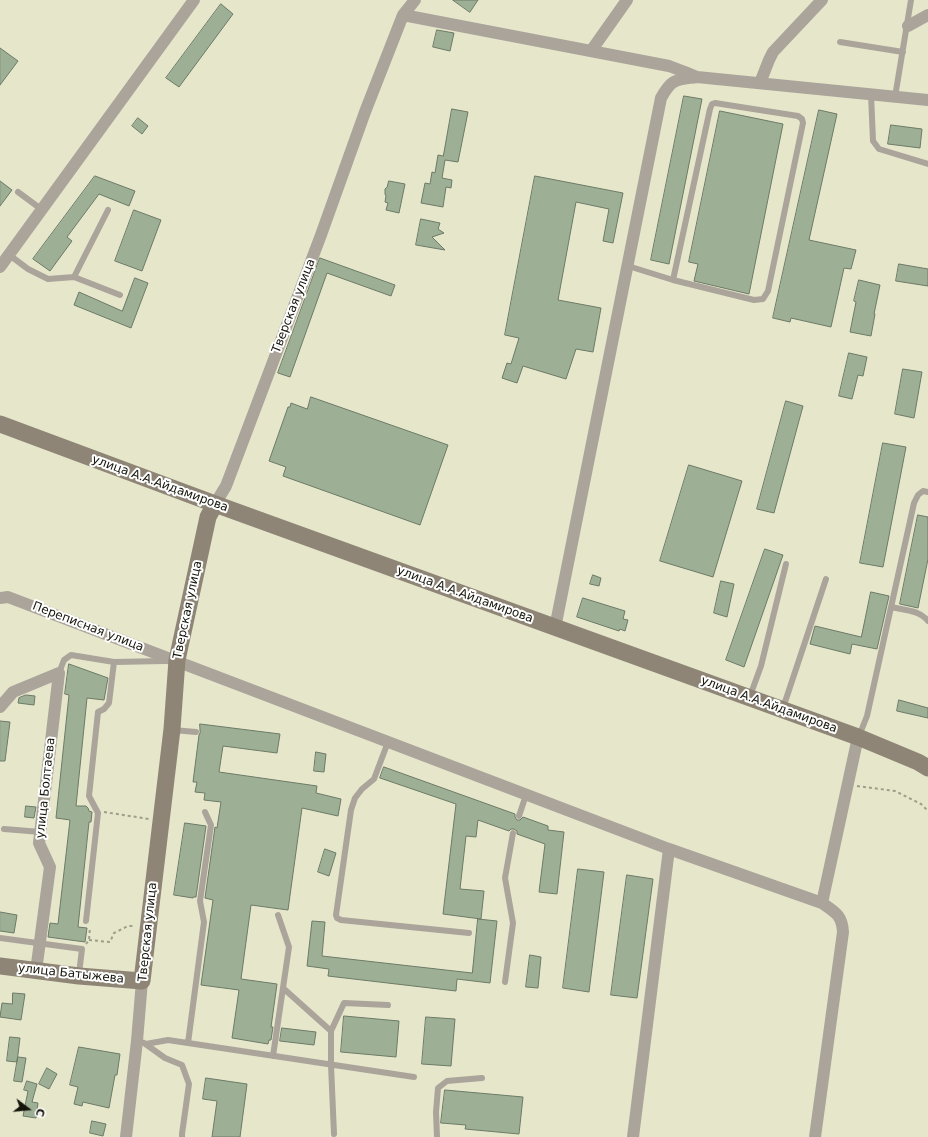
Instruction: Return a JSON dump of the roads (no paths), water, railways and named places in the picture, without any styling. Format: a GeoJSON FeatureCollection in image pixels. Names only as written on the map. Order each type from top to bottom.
{"type":"FeatureCollection","features":[{"type":"Feature","properties":{"kind":"main road","name":"улица А.А.Айдамирова"},"geometry":{"type":"LineString","coordinates":[[0,424],[215,504],[858,737],[918,762],[928,768]]}},
{"type":"Feature","properties":{"kind":"main road","name":"Тверская улица"},"geometry":{"type":"LineString","coordinates":[[142,981],[172,729],[177,660],[208,517],[215,504]]}},
{"type":"Feature","properties":{"kind":"main road","name":"улица Батыжева"},"geometry":{"type":"LineString","coordinates":[[0,966],[79,976],[142,981]]}},
{"type":"Feature","properties":{"kind":"street"},"geometry":{"type":"LineString","coordinates":[[0,266],[194,0]]}},
{"type":"Feature","properties":{"kind":"street","name":"Тверская улица"},"geometry":{"type":"LineString","coordinates":[[215,504],[226,486],[321,235],[365,112],[403,15],[414,0]]}},
{"type":"Feature","properties":{"kind":"street"},"geometry":{"type":"LineString","coordinates":[[591,51],[627,0]]}},
{"type":"Feature","properties":{"kind":"street"},"geometry":{"type":"LineString","coordinates":[[760,83],[768,60],[773,52],[822,0]]}},
{"type":"Feature","properties":{"kind":"street"},"geometry":{"type":"LineString","coordinates":[[403,15],[669,66],[697,77]]}},
{"type":"Feature","properties":{"kind":"street"},"geometry":{"type":"LineString","coordinates":[[908,26],[928,15]]}},
{"type":"Feature","properties":{"kind":"street"},"geometry":{"type":"LineString","coordinates":[[555,628],[661,98],[667,86],[677,80],[697,77],[928,100]]}},
{"type":"Feature","properties":{"kind":"street","name":"Переписная улица"},"geometry":{"type":"LineString","coordinates":[[0,598],[8,596],[669,849],[822,902],[838,914],[843,923],[843,932],[815,1137]]}},
{"type":"Feature","properties":{"kind":"street"},"geometry":{"type":"LineString","coordinates":[[0,707],[13,692],[59,673]]}},
{"type":"Feature","properties":{"kind":"street","name":"улица Болтаева"},"geometry":{"type":"LineString","coordinates":[[36,971],[50,867],[39,843],[59,673]]}},
{"type":"Feature","properties":{"kind":"street"},"geometry":{"type":"LineString","coordinates":[[822,902],[858,737]]}},
{"type":"Feature","properties":{"kind":"street"},"geometry":{"type":"LineString","coordinates":[[633,1137],[669,849]]}},
{"type":"Feature","properties":{"kind":"street","name":"Тверская улица"},"geometry":{"type":"LineString","coordinates":[[126,1137],[141,1042],[142,981]]}},
{"type":"Feature","properties":{"kind":"lane"},"geometry":{"type":"LineString","coordinates":[[895,97],[908,26],[911,0]]}},
{"type":"Feature","properties":{"kind":"lane"},"geometry":{"type":"LineString","coordinates":[[840,42],[903,52]]}},
{"type":"Feature","properties":{"kind":"lane"},"geometry":{"type":"LineString","coordinates":[[871,94],[873,141],[879,149],[928,164]]}},
{"type":"Feature","properties":{"kind":"lane"},"geometry":{"type":"LineString","coordinates":[[628,266],[673,280],[754,300],[763,298],[768,291],[803,123],[802,119],[798,116],[716,103],[712,104],[673,280]]}},
{"type":"Feature","properties":{"kind":"lane"},"geometry":{"type":"LineString","coordinates":[[18,192],[41,209]]}},
{"type":"Feature","properties":{"kind":"lane"},"geometry":{"type":"LineString","coordinates":[[74,277],[108,210]]}},
{"type":"Feature","properties":{"kind":"lane"},"geometry":{"type":"LineString","coordinates":[[8,254],[28,269],[48,279],[74,277],[120,295]]}},
{"type":"Feature","properties":{"kind":"lane"},"geometry":{"type":"LineString","coordinates":[[858,737],[867,716],[914,503],[918,495],[923,491],[928,492]]}},
{"type":"Feature","properties":{"kind":"lane"},"geometry":{"type":"LineString","coordinates":[[749,698],[761,666],[786,564]]}},
{"type":"Feature","properties":{"kind":"lane"},"geometry":{"type":"LineString","coordinates":[[782,710],[826,579]]}},
{"type":"Feature","properties":{"kind":"lane"},"geometry":{"type":"LineString","coordinates":[[891,608],[918,613],[928,621]]}},
{"type":"Feature","properties":{"kind":"lane"},"geometry":{"type":"LineString","coordinates":[[59,673],[64,660],[71,655],[114,662],[177,660]]}},
{"type":"Feature","properties":{"kind":"lane"},"geometry":{"type":"LineString","coordinates":[[86,921],[98,813],[89,796],[98,712],[104,709],[109,703],[114,662]]}},
{"type":"Feature","properties":{"kind":"lane"},"geometry":{"type":"LineString","coordinates":[[172,729],[196,732]]}},
{"type":"Feature","properties":{"kind":"lane"},"geometry":{"type":"LineString","coordinates":[[388,742],[374,779],[362,789],[355,798],[351,810],[336,915],[337,918],[341,920],[469,933]]}},
{"type":"Feature","properties":{"kind":"lane"},"geometry":{"type":"LineString","coordinates":[[519,816],[526,795]]}},
{"type":"Feature","properties":{"kind":"lane"},"geometry":{"type":"LineString","coordinates":[[188,1043],[204,922],[200,901],[211,825],[205,812]]}},
{"type":"Feature","properties":{"kind":"lane"},"geometry":{"type":"LineString","coordinates":[[4,828],[40,832]]}},
{"type":"Feature","properties":{"kind":"lane"},"geometry":{"type":"LineString","coordinates":[[505,982],[513,923],[505,878],[513,833]]}},
{"type":"Feature","properties":{"kind":"lane"},"geometry":{"type":"LineString","coordinates":[[273,1056],[289,947],[278,915]]}},
{"type":"Feature","properties":{"kind":"lane"},"geometry":{"type":"LineString","coordinates":[[0,938],[82,949],[79,976]]}},
{"type":"Feature","properties":{"kind":"lane"},"geometry":{"type":"LineString","coordinates":[[283,988],[331,1031]]}},
{"type":"Feature","properties":{"kind":"lane"},"geometry":{"type":"LineString","coordinates":[[334,1134],[331,1031],[344,1003],[388,1005]]}},
{"type":"Feature","properties":{"kind":"lane"},"geometry":{"type":"LineString","coordinates":[[141,1042],[168,1040],[414,1077]]}},
{"type":"Feature","properties":{"kind":"lane"},"geometry":{"type":"LineString","coordinates":[[141,1042],[165,1058],[182,1065],[189,1084],[182,1137]]}},
{"type":"Feature","properties":{"kind":"lane"},"geometry":{"type":"LineString","coordinates":[[437,1137],[436,1112],[438,1088],[448,1081],[482,1078]]}}]}
